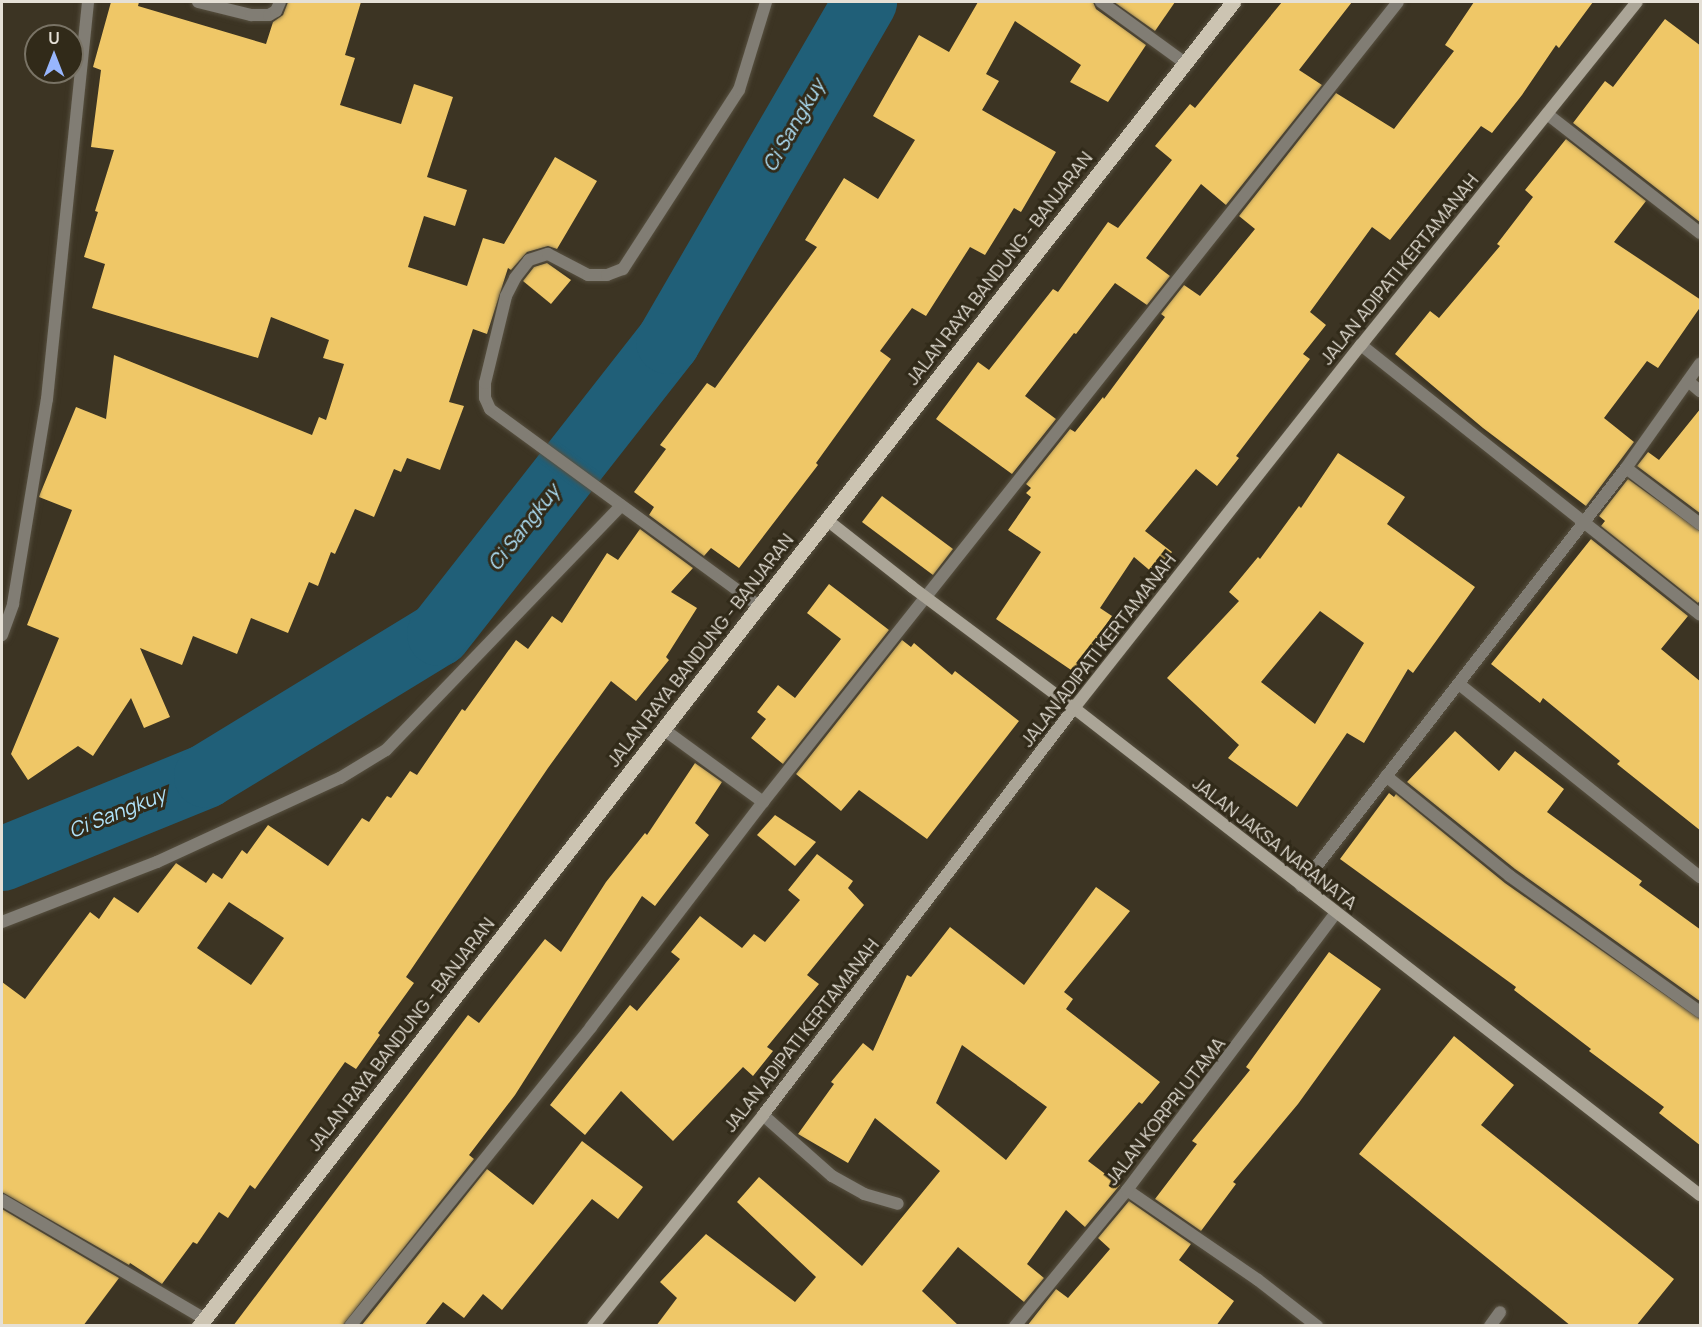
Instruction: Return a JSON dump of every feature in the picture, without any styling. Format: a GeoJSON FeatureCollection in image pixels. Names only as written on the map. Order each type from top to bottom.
{"type":"FeatureCollection","features":[{"type":"Feature","properties":{"kind":"main road","name":"JALAN RAYA BANDUNG - BANJARAN"},"geometry":{"type":"LineString","coordinates":[[202,1322],[1233,2]]}},
{"type":"Feature","properties":{"kind":"main road","name":"JALAN ADIPATI KERTAMANAH"},"geometry":{"type":"LineString","coordinates":[[593,1326],[763,1115],[1074,708],[1361,345],[1637,2]]}},
{"type":"Feature","properties":{"kind":"main road","name":"JALAN JAKSA NARANATA"},"geometry":{"type":"LineString","coordinates":[[827,520],[926,598],[1074,708],[1701,1195]]}},
{"type":"Feature","properties":{"kind":"street"},"geometry":{"type":"LineString","coordinates":[[2,635],[13,604],[47,399],[88,2]]}},
{"type":"Feature","properties":{"kind":"street"},"geometry":{"type":"LineString","coordinates":[[198,2],[251,15],[269,15],[276,11],[280,2]]}},
{"type":"Feature","properties":{"kind":"street"},"geometry":{"type":"LineString","coordinates":[[759,606],[490,409],[485,398],[485,383],[506,296],[515,278],[529,260],[548,254],[588,275],[607,275],[623,270],[739,90],[766,2]]}},
{"type":"Feature","properties":{"kind":"street"},"geometry":{"type":"LineString","coordinates":[[1101,2],[1185,63]]}},
{"type":"Feature","properties":{"kind":"street"},"geometry":{"type":"LineString","coordinates":[[350,1326],[591,1027],[763,802],[1398,2]]}},
{"type":"Feature","properties":{"kind":"street"},"geometry":{"type":"LineString","coordinates":[[1547,114],[1701,233]]}},
{"type":"Feature","properties":{"kind":"street"},"geometry":{"type":"LineString","coordinates":[[1361,345],[1701,615]]}},
{"type":"Feature","properties":{"kind":"street"},"geometry":{"type":"LineString","coordinates":[[1301,886],[1626,468],[1701,364]]}},
{"type":"Feature","properties":{"kind":"street"},"geometry":{"type":"LineString","coordinates":[[1688,381],[1701,391]]}},
{"type":"Feature","properties":{"kind":"street"},"geometry":{"type":"LineString","coordinates":[[1626,468],[1701,524]]}},
{"type":"Feature","properties":{"kind":"street"},"geometry":{"type":"LineString","coordinates":[[2,922],[157,862],[340,778],[386,750],[619,504]]}},
{"type":"Feature","properties":{"kind":"street"},"geometry":{"type":"LineString","coordinates":[[1459,684],[1701,877]]}},
{"type":"Feature","properties":{"kind":"street"},"geometry":{"type":"LineString","coordinates":[[663,729],[763,802]]}},
{"type":"Feature","properties":{"kind":"street"},"geometry":{"type":"LineString","coordinates":[[1386,776],[1510,876],[1701,1012]]}},
{"type":"Feature","properties":{"kind":"street","name":"JALAN KORPRI UTAMA"},"geometry":{"type":"LineString","coordinates":[[1015,1326],[1127,1190],[1336,913]]}},
{"type":"Feature","properties":{"kind":"street"},"geometry":{"type":"LineString","coordinates":[[763,1115],[832,1176],[864,1194],[898,1204]]}},
{"type":"Feature","properties":{"kind":"street"},"geometry":{"type":"LineString","coordinates":[[1127,1190],[1258,1280],[1317,1326]]}},
{"type":"Feature","properties":{"kind":"street"},"geometry":{"type":"LineString","coordinates":[[2,1200],[202,1322]]}},
{"type":"Feature","properties":{"kind":"street"},"geometry":{"type":"LineString","coordinates":[[1490,1326],[1500,1312]]}},
{"type":"Feature","properties":{"kind":"building"},"geometry":{"type":"Polygon","coordinates":[[[111,2],[139,2],[138,6],[266,44],[273,22],[283,15],[288,2],[361,2],[345,55],[355,58],[340,105],[401,124],[414,84],[453,97],[427,177],[467,190],[455,226],[424,216],[408,267],[467,286],[483,238],[504,244],[555,157],[597,181],[557,249],[548,246],[527,252],[511,270],[508,268],[487,334],[473,329],[449,402],[464,406],[440,470],[407,458],[401,472],[394,469],[374,517],[355,509],[335,554],[331,552],[318,586],[309,582],[288,633],[251,618],[237,654],[193,636],[182,665],[140,648],[170,717],[144,728],[131,698],[93,756],[78,746],[28,780],[11,754],[59,638],[27,625],[72,510],[39,497],[76,407],[106,419],[114,355],[312,435],[319,417],[326,420],[344,364],[323,358],[329,340],[271,317],[258,358],[92,308],[105,264],[84,257],[98,212],[95,211],[114,150],[91,147],[101,70],[93,67],[111,2]]]}},
{"type":"Feature","properties":{"kind":"building"},"geometry":{"type":"Polygon","coordinates":[[[978,2],[1093,2],[1096,9],[1146,45],[1108,102],[1070,82],[1081,65],[1015,21],[986,74],[999,81],[982,110],[1056,152],[1021,212],[1014,208],[985,255],[970,247],[926,316],[912,308],[880,351],[891,359],[816,463],[818,465],[739,568],[711,548],[704,556],[649,515],[654,507],[634,492],[666,449],[660,445],[707,383],[715,388],[817,247],[805,240],[844,178],[878,199],[915,140],[873,116],[919,35],[949,52],[978,2]]]}},
{"type":"Feature","properties":{"kind":"building"},"geometry":{"type":"Polygon","coordinates":[[[1114,2],[1175,2],[1155,31],[1114,2]]]}},
{"type":"Feature","properties":{"kind":"building"},"geometry":{"type":"Polygon","coordinates":[[[1282,2],[1352,2],[1299,70],[1322,85],[1226,205],[1201,184],[1146,258],[1170,276],[1147,305],[1115,283],[1076,334],[1074,333],[1025,396],[1056,419],[1012,474],[936,419],[978,362],[989,370],[1053,289],[1058,292],[1108,222],[1118,228],[1172,160],[1155,146],[1190,104],[1195,108],[1282,2]]]}},
{"type":"Feature","properties":{"kind":"building"},"geometry":{"type":"Polygon","coordinates":[[[1474,2],[1593,2],[1559,48],[1556,45],[1522,95],[1492,133],[1481,126],[1390,240],[1372,227],[1310,312],[1326,325],[1303,354],[1310,359],[1236,456],[1239,458],[1217,486],[1196,469],[1145,531],[1172,552],[1154,574],[1134,557],[1100,608],[1112,616],[1074,672],[996,619],[1041,552],[1008,530],[1031,497],[1026,493],[1031,488],[1026,484],[1070,429],[1075,432],[1103,397],[1104,399],[1165,317],[1161,314],[1184,285],[1200,296],[1255,229],[1239,216],[1336,93],[1394,129],[1454,51],[1445,45],[1474,2]]]}},
{"type":"Feature","properties":{"kind":"building"},"geometry":{"type":"Polygon","coordinates":[[[1665,19],[1701,46],[1701,223],[1573,123],[1605,81],[1613,87],[1665,19]]]}},
{"type":"Feature","properties":{"kind":"building"},"geometry":{"type":"Polygon","coordinates":[[[1566,139],[1646,201],[1614,242],[1701,300],[1701,306],[1658,368],[1647,361],[1604,418],[1634,442],[1586,506],[1483,428],[1395,354],[1430,311],[1439,318],[1500,246],[1497,244],[1533,197],[1525,190],[1566,139]]]}},
{"type":"Feature","properties":{"kind":"building"},"geometry":{"type":"Polygon","coordinates":[[[547,263],[571,280],[551,304],[523,281],[534,267],[547,263]]]}},
{"type":"Feature","properties":{"kind":"building"},"geometry":{"type":"Polygon","coordinates":[[[1701,408],[1701,514],[1637,466],[1648,452],[1659,460],[1701,408]]]}},
{"type":"Feature","properties":{"kind":"building"},"geometry":{"type":"Polygon","coordinates":[[[1338,453],[1405,497],[1387,524],[1475,587],[1413,673],[1408,669],[1364,743],[1347,733],[1297,807],[1228,758],[1239,745],[1167,678],[1239,601],[1229,592],[1258,557],[1260,559],[1299,506],[1301,508],[1338,453]],[[1320,611],[1261,682],[1315,724],[1364,643],[1320,611]]]}},
{"type":"Feature","properties":{"kind":"building"},"geometry":{"type":"Polygon","coordinates":[[[1628,479],[1701,532],[1701,599],[1698,603],[1601,526],[1605,521],[1599,516],[1628,479]]]}},
{"type":"Feature","properties":{"kind":"building"},"geometry":{"type":"Polygon","coordinates":[[[882,496],[953,549],[933,575],[862,522],[882,496]]]}},
{"type":"Feature","properties":{"kind":"building"},"geometry":{"type":"Polygon","coordinates":[[[640,529],[693,568],[671,592],[697,608],[666,657],[669,660],[636,701],[611,681],[548,768],[406,977],[414,983],[378,1033],[380,1035],[356,1069],[345,1062],[255,1189],[250,1185],[228,1218],[219,1212],[197,1244],[193,1242],[162,1284],[130,1263],[129,1265],[2,1192],[2,982],[25,999],[90,912],[99,919],[114,897],[138,913],[176,863],[206,883],[213,873],[222,879],[242,850],[247,854],[268,825],[328,866],[362,818],[369,822],[387,796],[391,798],[410,771],[417,775],[462,709],[465,711],[516,640],[528,649],[552,616],[562,623],[607,553],[618,560],[640,529]],[[229,902],[197,948],[251,985],[284,938],[229,902]]]}},
{"type":"Feature","properties":{"kind":"building"},"geometry":{"type":"Polygon","coordinates":[[[1591,539],[1688,616],[1661,649],[1701,682],[1701,831],[1617,764],[1620,761],[1543,698],[1540,703],[1491,664],[1591,539]]]}},
{"type":"Feature","properties":{"kind":"building"},"geometry":{"type":"Polygon","coordinates":[[[829,584],[889,630],[783,764],[751,738],[766,719],[757,712],[778,685],[795,698],[841,639],[807,613],[829,584]]]}},
{"type":"Feature","properties":{"kind":"building"},"geometry":{"type":"Polygon","coordinates":[[[902,640],[911,647],[914,643],[952,675],[955,671],[1019,721],[927,839],[859,790],[841,811],[796,774],[902,640]]]}},
{"type":"Feature","properties":{"kind":"building"},"geometry":{"type":"Polygon","coordinates":[[[1455,731],[1499,771],[1515,751],[1564,789],[1547,812],[1642,881],[1639,885],[1701,930],[1701,1002],[1515,869],[1407,782],[1455,731]]]}},
{"type":"Feature","properties":{"kind":"building"},"geometry":{"type":"Polygon","coordinates":[[[695,763],[722,782],[695,823],[709,835],[655,906],[642,896],[515,1095],[469,1155],[474,1159],[342,1326],[233,1326],[468,1015],[479,1023],[545,939],[561,952],[606,882],[645,833],[647,835],[695,763]]]}},
{"type":"Feature","properties":{"kind":"building"},"geometry":{"type":"Polygon","coordinates":[[[1389,793],[1394,797],[1396,794],[1505,883],[1701,1020],[1701,1146],[1659,1113],[1664,1107],[1589,1051],[1591,1049],[1514,990],[1516,987],[1340,859],[1389,793]]]}},
{"type":"Feature","properties":{"kind":"building"},"geometry":{"type":"Polygon","coordinates":[[[775,815],[816,842],[795,866],[757,835],[775,815]]]}},
{"type":"Feature","properties":{"kind":"building"},"geometry":{"type":"Polygon","coordinates":[[[817,854],[853,881],[848,888],[864,905],[807,975],[819,984],[767,1047],[773,1051],[753,1076],[743,1067],[673,1141],[621,1091],[585,1135],[550,1105],[630,1005],[637,1011],[680,959],[671,952],[700,916],[742,948],[754,934],[765,942],[800,900],[788,890],[817,854]]]}},
{"type":"Feature","properties":{"kind":"building"},"geometry":{"type":"Polygon","coordinates":[[[1096,887],[1130,911],[1064,992],[1073,999],[1066,1009],[1160,1082],[1142,1104],[1139,1102],[1088,1161],[1120,1185],[1085,1227],[1066,1210],[1027,1264],[1044,1278],[1024,1302],[958,1247],[922,1291],[959,1326],[656,1326],[677,1298],[660,1282],[706,1234],[795,1302],[816,1277],[737,1202],[759,1177],[862,1266],[940,1171],[875,1118],[848,1163],[798,1134],[834,1084],[831,1082],[863,1043],[873,1051],[907,975],[911,977],[950,927],[1024,985],[1096,887]],[[962,1045],[936,1103],[1006,1160],[1047,1107],[962,1045]]]}},
{"type":"Feature","properties":{"kind":"building"},"geometry":{"type":"Polygon","coordinates":[[[1329,952],[1381,989],[1298,1104],[1233,1182],[1236,1184],[1201,1231],[1155,1199],[1197,1144],[1192,1141],[1250,1070],[1246,1067],[1329,952]]]}},
{"type":"Feature","properties":{"kind":"building"},"geometry":{"type":"Polygon","coordinates":[[[1454,1036],[1514,1085],[1481,1125],[1674,1279],[1636,1326],[1571,1326],[1359,1154],[1454,1036]]]}},
{"type":"Feature","properties":{"kind":"building"},"geometry":{"type":"Polygon","coordinates":[[[582,1141],[643,1187],[618,1219],[592,1199],[502,1310],[483,1294],[464,1318],[443,1302],[424,1326],[361,1326],[487,1169],[533,1205],[582,1141]]]}},
{"type":"Feature","properties":{"kind":"building"},"geometry":{"type":"Polygon","coordinates":[[[1129,1201],[1191,1244],[1179,1260],[1234,1301],[1216,1326],[1027,1326],[1056,1289],[1068,1298],[1110,1249],[1098,1238],[1129,1201]]]}},
{"type":"Feature","properties":{"kind":"building"},"geometry":{"type":"Polygon","coordinates":[[[2,1209],[119,1278],[83,1326],[2,1326],[2,1209]]]}},
{"type":"Feature","properties":{"kind":"waterway","name":"Ci Sangkuy"},"geometry":{"type":"LineString","coordinates":[[2,859],[206,776],[439,634],[668,342],[865,2]]}}]}
